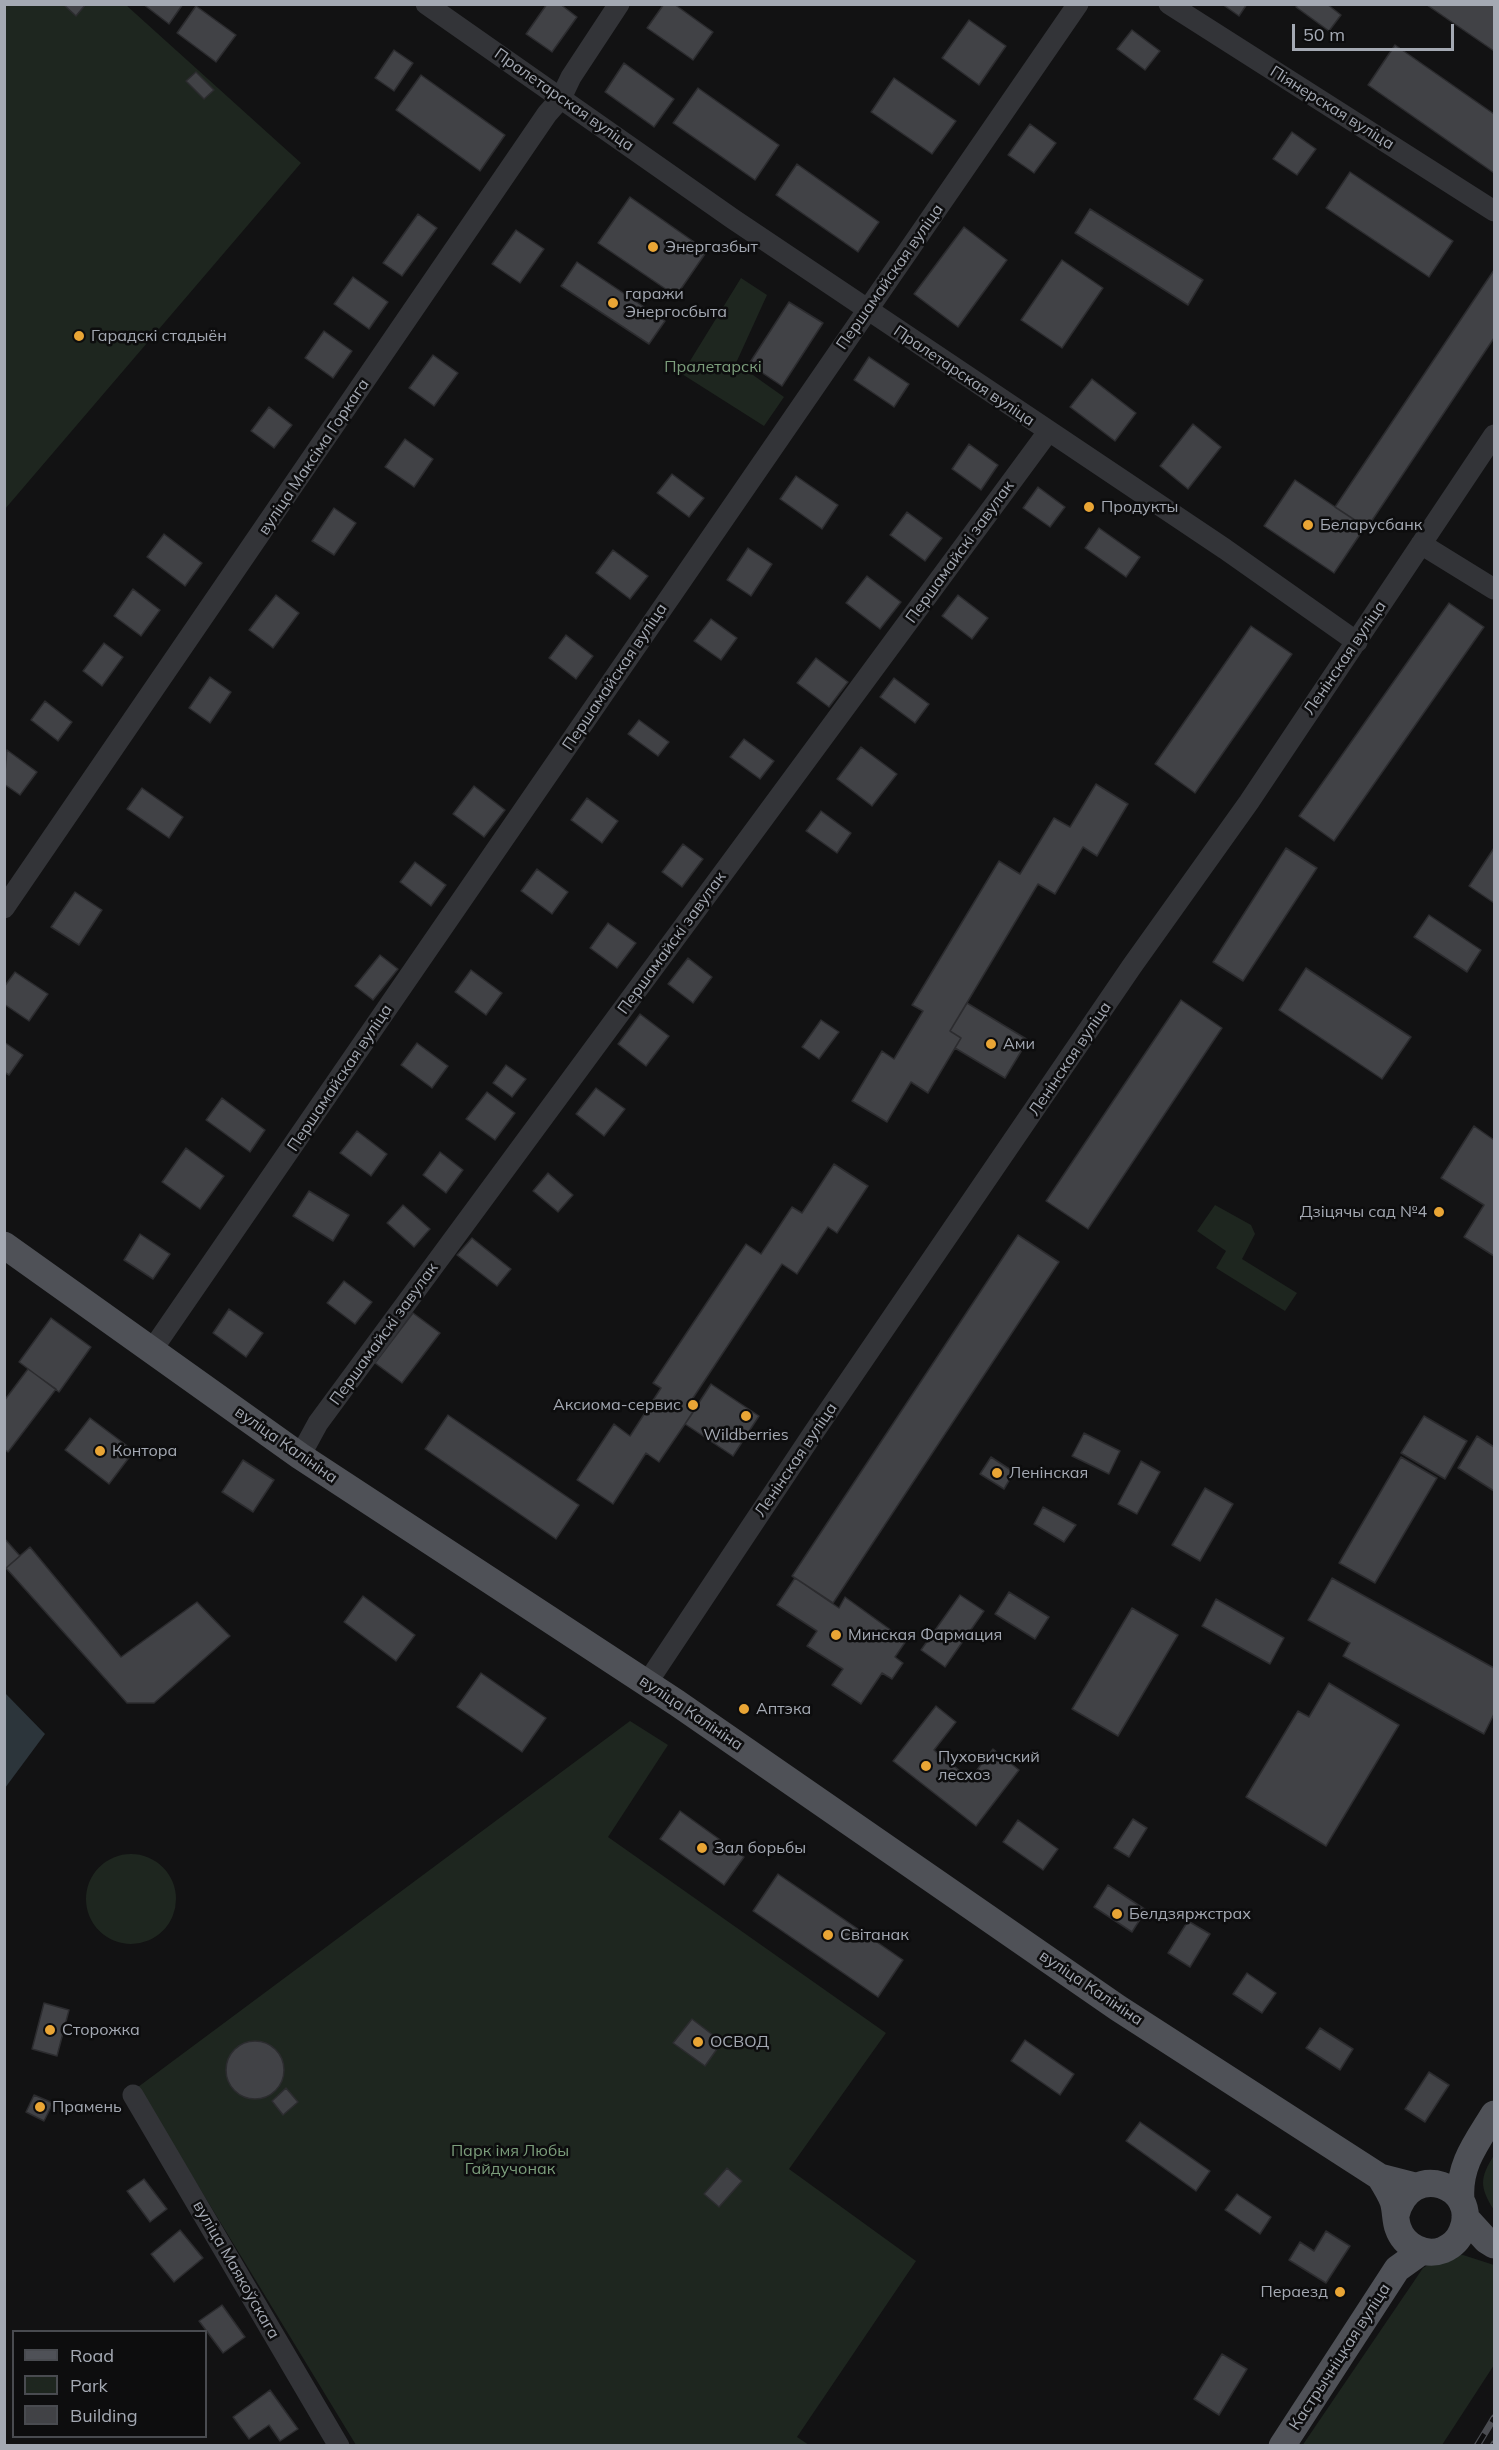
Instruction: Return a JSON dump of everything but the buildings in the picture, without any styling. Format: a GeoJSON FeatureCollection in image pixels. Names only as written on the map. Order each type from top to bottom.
{"type":"FeatureCollection","features":[{"type":"Feature","properties":{"kind":"main road","name":"вуліца Калініна"},"geometry":{"type":"LineString","coordinates":[[4,1245],[300,1456],[647,1683],[1118,2008],[1380,2177],[1421,2184]]}},
{"type":"Feature","properties":{"kind":"main road"},"geometry":{"type":"LineString","coordinates":[[1452,2245],[1464,2228],[1461,2181],[1466,2160],[1494,2114]]}},
{"type":"Feature","properties":{"kind":"main road"},"geometry":{"type":"LineString","coordinates":[[1407,2235],[1402,2198],[1421,2184],[1444,2175],[1466,2160]]}},
{"type":"Feature","properties":{"kind":"main road"},"geometry":{"type":"LineString","coordinates":[[1380,2177],[1391,2196],[1407,2235],[1443,2250],[1461,2241],[1490,2243]]}},
{"type":"Feature","properties":{"kind":"main road"},"geometry":{"type":"LineString","coordinates":[[1421,2184],[1450,2188],[1490,2243]]}},
{"type":"Feature","properties":{"kind":"main road","name":"Кастрычніцкая вуліца"},"geometry":{"type":"LineString","coordinates":[[1282,2445],[1397,2269],[1407,2235]]}},
{"type":"Feature","properties":{"kind":"street","name":"Пралетарская вуліца"},"geometry":{"type":"LineString","coordinates":[[426,4],[868,311],[1225,549],[1357,642]]}},
{"type":"Feature","properties":{"kind":"street","name":"вуліца Максіма Горкага"},"geometry":{"type":"LineString","coordinates":[[4,908],[547,114],[561,98],[571,77],[619,4]]}},
{"type":"Feature","properties":{"kind":"street","name":"Першамайская вуліца"},"geometry":{"type":"LineString","coordinates":[[152,1350],[1078,4]]}},
{"type":"Feature","properties":{"kind":"street","name":"Піянерская вуліца"},"geometry":{"type":"LineString","coordinates":[[1169,4],[1494,211]]}},
{"type":"Feature","properties":{"kind":"street","name":"Першамайскі завулак"},"geometry":{"type":"LineString","coordinates":[[300,1456],[318,1423],[1048,432]]}},
{"type":"Feature","properties":{"kind":"street","name":"Ленінская вуліца"},"geometry":{"type":"LineString","coordinates":[[647,1683],[814,1432],[1132,966],[1249,802],[1494,435]]}},
{"type":"Feature","properties":{"kind":"street"},"geometry":{"type":"LineString","coordinates":[[1421,544],[1494,589]]}},
{"type":"Feature","properties":{"kind":"street","name":"вуліца Маякоўскага"},"geometry":{"type":"LineString","coordinates":[[133,2095],[339,2445]]}},
{"type":"Feature","properties":{"kind":"green space","name":"Гарадскі стадыён"},"geometry":{"type":"Polygon","coordinates":[[[5,5],[126,5],[301,163],[5,509],[5,5]]]}},
{"type":"Feature","properties":{"kind":"green space","name":"Пралетарскі"},"geometry":{"type":"Polygon","coordinates":[[[741,278],[767,295],[736,363],[784,397],[764,426],[682,374],[741,278]]]}},
{"type":"Feature","properties":{"kind":"green space"},"geometry":{"type":"Polygon","coordinates":[[[1215,1205],[1251,1225],[1255,1234],[1242,1259],[1297,1293],[1285,1311],[1216,1268],[1226,1251],[1197,1231],[1215,1205]]]}},
{"type":"Feature","properties":{"kind":"green space","name":"Парк імя Любы Гайдучонак"},"geometry":{"type":"Polygon","coordinates":[[[630,1721],[668,1745],[608,1837],[886,2033],[789,2169],[916,2261],[797,2437],[809,2445],[356,2445],[138,2087],[630,1721]]]}},
{"type":"Feature","properties":{"kind":"green space"},"geometry":{"type":"Polygon","coordinates":[[[131,1854],[148,1858],[163,1867],[172,1882],[176,1899],[172,1916],[163,1931],[148,1940],[131,1944],[114,1940],[99,1931],[90,1916],[86,1899],[90,1882],[99,1867],[114,1858],[131,1854]]]}},
{"type":"Feature","properties":{"kind":"green space"},"geometry":{"type":"Polygon","coordinates":[[[1494,2155],[1494,2210],[1486,2195],[1483,2182],[1494,2155]]]}},
{"type":"Feature","properties":{"kind":"green space"},"geometry":{"type":"Polygon","coordinates":[[[1463,2255],[1494,2265],[1494,2365],[1442,2445],[1302,2446],[1423,2268],[1440,2257],[1463,2255]]]}},
{"type":"Feature","properties":{"kind":"shaded area"},"geometry":{"type":"Polygon","coordinates":[[[5,1693],[45,1734],[4,1788],[5,1693]]]}},
{"type":"Feature","properties":{"kind":"railway"},"geometry":{"type":"LineString","coordinates":[[1477,2446],[1494,2418]]}},
{"type":"Feature","properties":{"kind":"place","name":"Энергазбыт"},"geometry":{"type":"Point","coordinates":[653,247]}},
{"type":"Feature","properties":{"kind":"place","name":"гаражи Энергосбыта"},"geometry":{"type":"Point","coordinates":[613,303]}},
{"type":"Feature","properties":{"kind":"place","name":"Гарадскі стадыён"},"geometry":{"type":"Point","coordinates":[79,336]}},
{"type":"Feature","properties":{"kind":"place","name":"Продукты"},"geometry":{"type":"Point","coordinates":[1089,507]}},
{"type":"Feature","properties":{"kind":"place","name":"Беларусбанк"},"geometry":{"type":"Point","coordinates":[1308,525]}},
{"type":"Feature","properties":{"kind":"place","name":"Ами"},"geometry":{"type":"Point","coordinates":[991,1044]}},
{"type":"Feature","properties":{"kind":"place","name":"Дзіцячы сад №4"},"geometry":{"type":"Point","coordinates":[1439,1212]}},
{"type":"Feature","properties":{"kind":"place","name":"Аксиома-сервис"},"geometry":{"type":"Point","coordinates":[693,1405]}},
{"type":"Feature","properties":{"kind":"place","name":"Wildberries"},"geometry":{"type":"Point","coordinates":[746,1416]}},
{"type":"Feature","properties":{"kind":"place","name":"Контора"},"geometry":{"type":"Point","coordinates":[100,1451]}},
{"type":"Feature","properties":{"kind":"place","name":"Ленінская"},"geometry":{"type":"Point","coordinates":[997,1473]}},
{"type":"Feature","properties":{"kind":"place","name":"Минская Фармация"},"geometry":{"type":"Point","coordinates":[836,1635]}},
{"type":"Feature","properties":{"kind":"place","name":"Аптэка"},"geometry":{"type":"Point","coordinates":[744,1709]}},
{"type":"Feature","properties":{"kind":"place","name":"Пуховичский лесхоз"},"geometry":{"type":"Point","coordinates":[926,1766]}},
{"type":"Feature","properties":{"kind":"place","name":"Зал борьбы"},"geometry":{"type":"Point","coordinates":[702,1848]}},
{"type":"Feature","properties":{"kind":"place","name":"Белдзяржстрах"},"geometry":{"type":"Point","coordinates":[1117,1914]}},
{"type":"Feature","properties":{"kind":"place","name":"Світанак"},"geometry":{"type":"Point","coordinates":[828,1935]}},
{"type":"Feature","properties":{"kind":"place","name":"Сторожка"},"geometry":{"type":"Point","coordinates":[50,2030]}},
{"type":"Feature","properties":{"kind":"place","name":"ОСВОД"},"geometry":{"type":"Point","coordinates":[698,2042]}},
{"type":"Feature","properties":{"kind":"place","name":"Прамень"},"geometry":{"type":"Point","coordinates":[40,2107]}},
{"type":"Feature","properties":{"kind":"place","name":"Пераезд"},"geometry":{"type":"Point","coordinates":[1340,2292]}}]}
